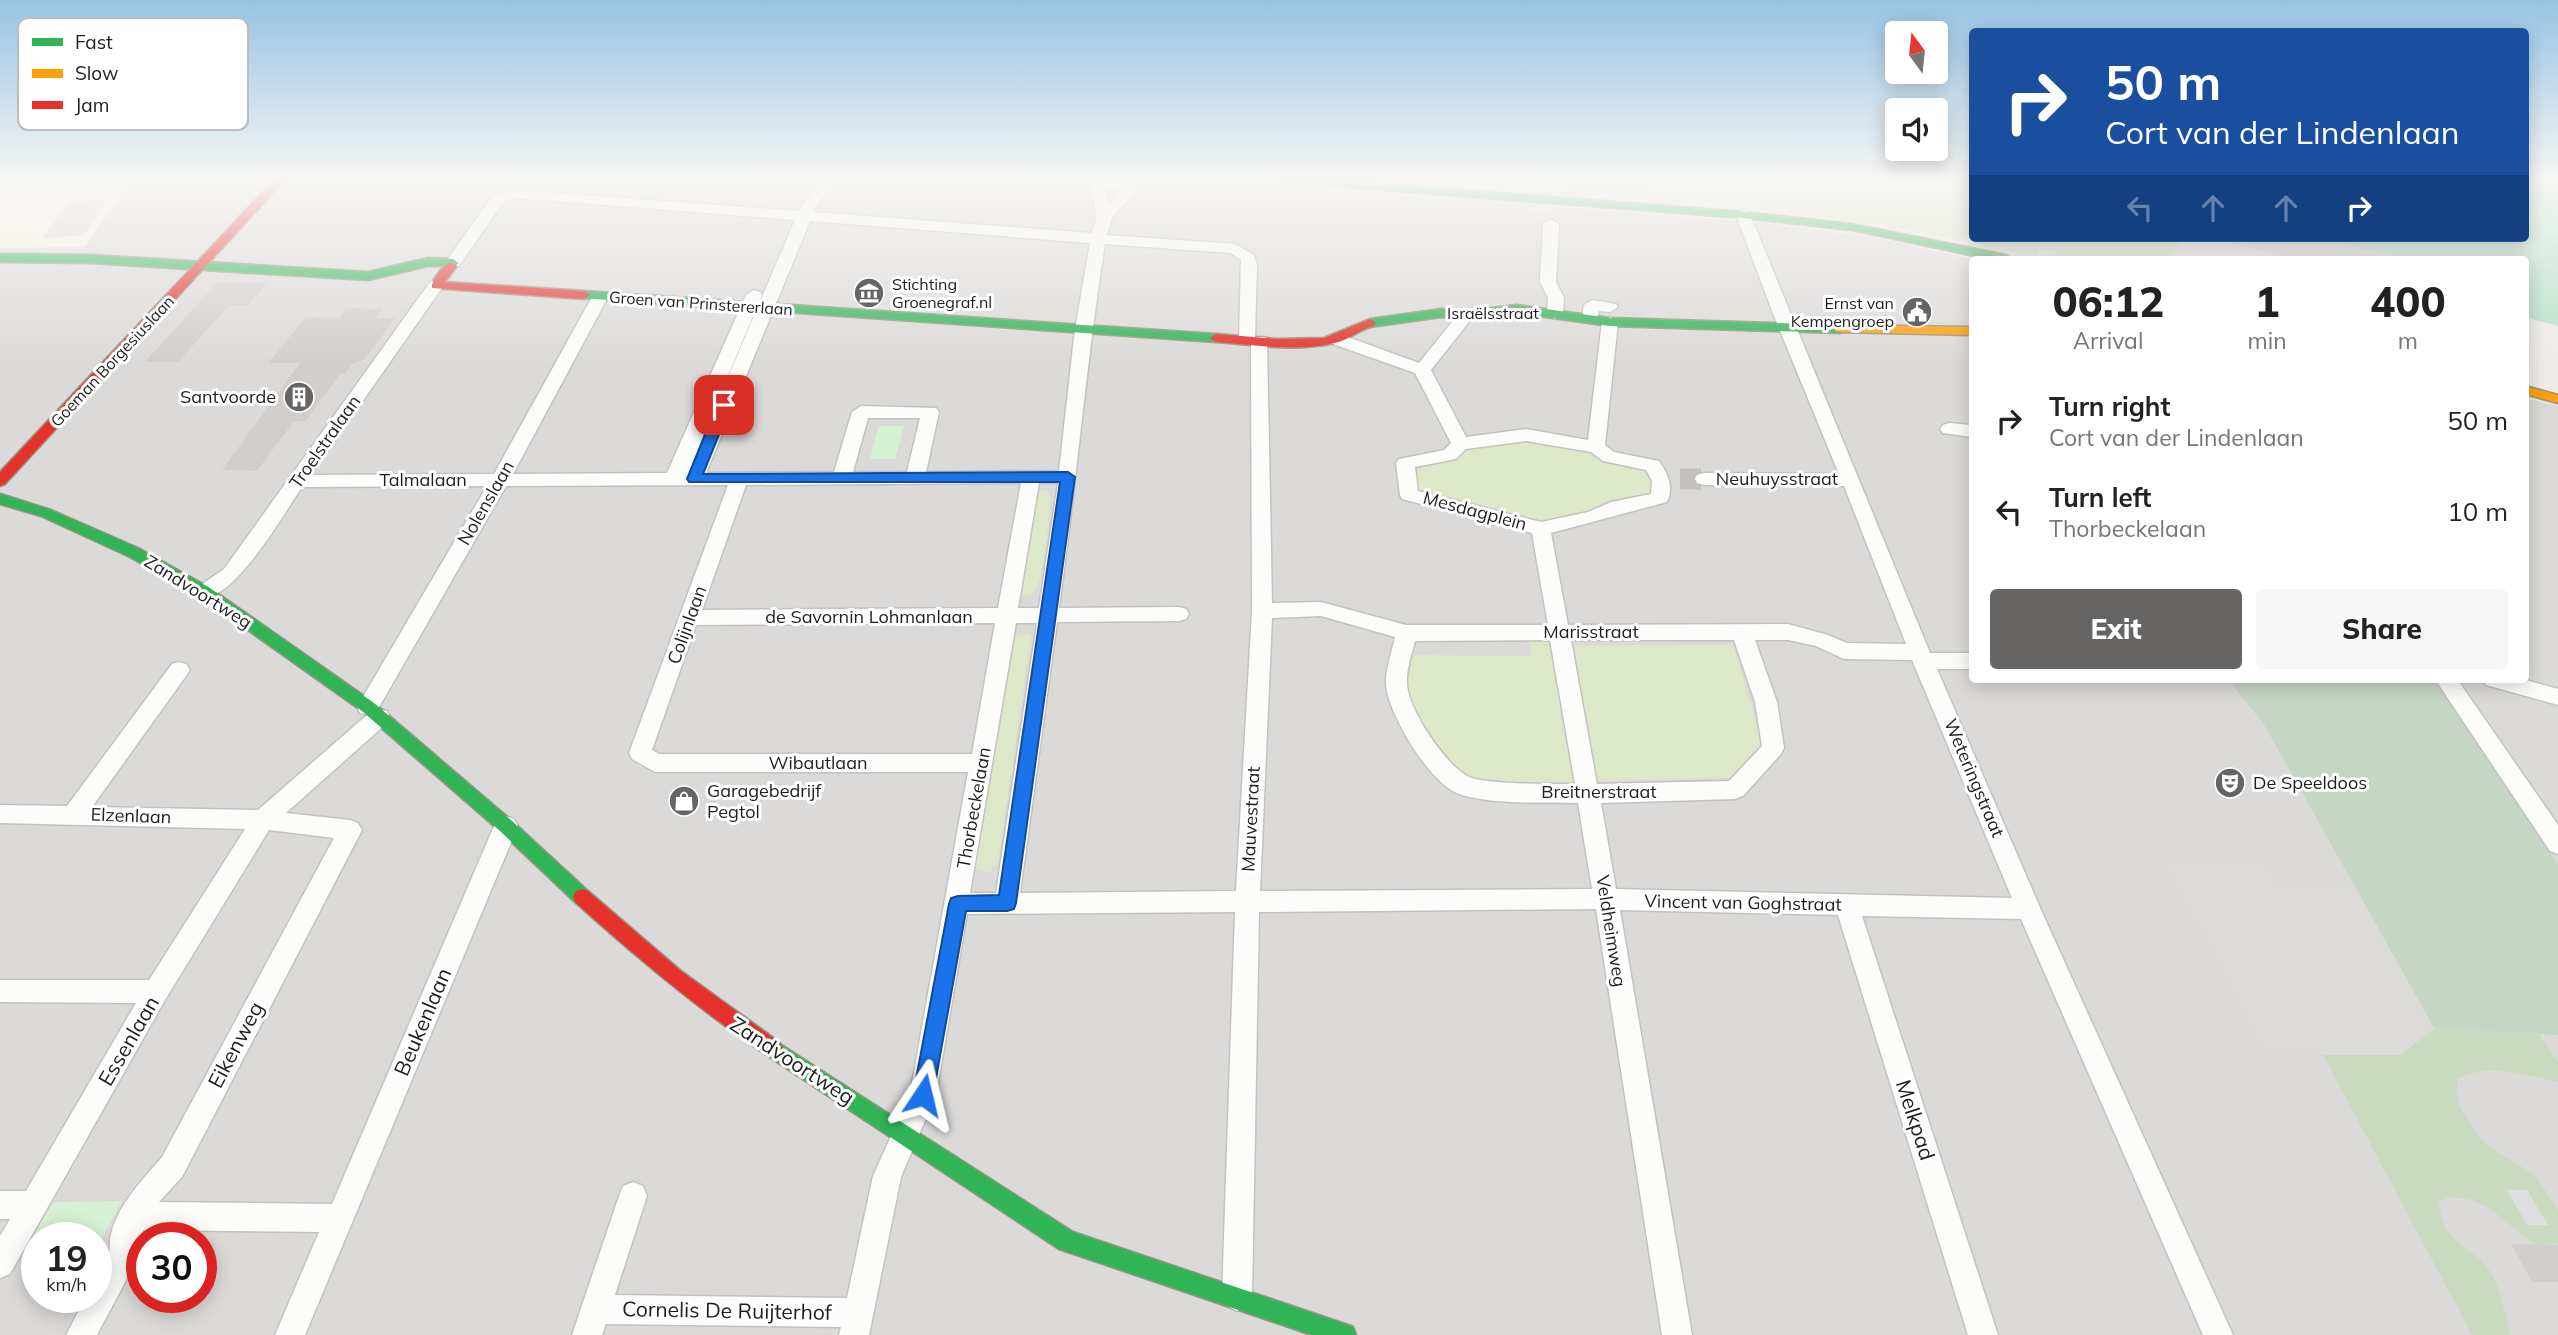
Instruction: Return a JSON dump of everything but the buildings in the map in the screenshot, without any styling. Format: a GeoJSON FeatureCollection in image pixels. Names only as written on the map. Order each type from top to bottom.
{"type":"FeatureCollection","features":[{"type":"Feature","properties":{"kind":"street","name":"Goeman Borgesiuslaan"},"geometry":{"type":"LineString","coordinates":[[0,481],[223,241]]}},
{"type":"Feature","properties":{"kind":"street"},"geometry":{"type":"LineString","coordinates":[[436,285],[468,241]]}},
{"type":"Feature","properties":{"kind":"street"},"geometry":{"type":"LineString","coordinates":[[674,479],[786,241]]}},
{"type":"Feature","properties":{"kind":"street"},"geometry":{"type":"LineString","coordinates":[[1007,903],[1068,477],[1083,329],[1098,241]]}},
{"type":"Feature","properties":{"kind":"street","name":"Mauvestraat"},"geometry":{"type":"LineString","coordinates":[[1118,241],[1235,249],[1248,258],[1249,264],[1262,611],[1247,902],[1237,1296]]}},
{"type":"Feature","properties":{"kind":"street"},"geometry":{"type":"LineString","coordinates":[[1549,241],[1548,282],[1561,308],[1786,328],[1969,331]]}},
{"type":"Feature","properties":{"kind":"street","name":"Weteringstraat"},"geometry":{"type":"LineString","coordinates":[[1754,241],[1786,328],[2029,909],[2218,1335]]}},
{"type":"Feature","properties":{"kind":"street"},"geometry":{"type":"LineString","coordinates":[[1921,241],[1992,256]]}},
{"type":"Feature","properties":{"kind":"street"},"geometry":{"type":"LineString","coordinates":[[0,258],[91,259],[368,276],[428,262],[453,263]]}},
{"type":"Feature","properties":{"kind":"street","name":"Groen van Prinstererlaan"},"geometry":{"type":"LineString","coordinates":[[436,285],[1253,340]]}},
{"type":"Feature","properties":{"kind":"street","name":"Troelstralaan"},"geometry":{"type":"LineString","coordinates":[[205,592],[231,574],[436,285]]}},
{"type":"Feature","properties":{"kind":"street","name":"Nolenslaan"},"geometry":{"type":"LineString","coordinates":[[374,712],[600,297]]}},
{"type":"Feature","properties":{"kind":"street"},"geometry":{"type":"LineString","coordinates":[[757,307],[694,479],[1068,477]]}},
{"type":"Feature","properties":{"kind":"street","name":"Israëlsstraat"},"geometry":{"type":"LineString","coordinates":[[1253,340],[1293,343],[1336,339],[1359,325],[1441,313],[1466,315],[1517,309],[1561,308]]}},
{"type":"Feature","properties":{"kind":"street"},"geometry":{"type":"LineString","coordinates":[[1596,447],[1610,314]]}},
{"type":"Feature","properties":{"kind":"street"},"geometry":{"type":"LineString","coordinates":[[1422,370],[1466,315]]}},
{"type":"Feature","properties":{"kind":"street"},"geometry":{"type":"LineString","coordinates":[[1336,339],[1422,370],[1461,444]]}},
{"type":"Feature","properties":{"kind":"street"},"geometry":{"type":"LineString","coordinates":[[2529,391],[2558,398]]}},
{"type":"Feature","properties":{"kind":"street"},"geometry":{"type":"LineString","coordinates":[[842,478],[861,412],[930,412],[915,478]]}},
{"type":"Feature","properties":{"kind":"street"},"geometry":{"type":"LineString","coordinates":[[1949,429],[1969,431]]}},
{"type":"Feature","properties":{"kind":"street","name":"Mesdagplein"},"geometry":{"type":"LineString","coordinates":[[1526,435],[1596,447],[1609,457],[1653,465],[1661,481],[1660,498],[1618,507],[1592,518],[1541,528],[1409,495],[1405,463],[1450,455],[1461,444],[1526,435]]}},
{"type":"Feature","properties":{"kind":"street","name":"Thorbeckelaan"},"geometry":{"type":"LineString","coordinates":[[856,1324],[887,1176],[923,1095],[1031,477]]}},
{"type":"Feature","properties":{"kind":"street","name":"Talmalaan"},"geometry":{"type":"LineString","coordinates":[[298,481],[694,479]]}},
{"type":"Feature","properties":{"kind":"street","name":"Colijnlaan"},"geometry":{"type":"LineString","coordinates":[[655,763],[639,753],[739,479]]}},
{"type":"Feature","properties":{"kind":"street"},"geometry":{"type":"LineString","coordinates":[[1661,481],[1680,479]]}},
{"type":"Feature","properties":{"kind":"street","name":"Neuhuysstraat"},"geometry":{"type":"LineString","coordinates":[[1704,479],[1850,480]]}},
{"type":"Feature","properties":{"kind":"street","name":"Zandvoortweg"},"geometry":{"type":"LineString","coordinates":[[0,499],[46,513],[83,529],[133,552],[205,592],[374,712],[506,826],[633,944],[711,1008],[1067,1241],[1237,1296],[1345,1335]]}},
{"type":"Feature","properties":{"kind":"street","name":"Veldheimweg"},"geometry":{"type":"LineString","coordinates":[[1541,528],[1606,900],[1677,1335]]}},
{"type":"Feature","properties":{"kind":"street","name":"Marisstraat"},"geometry":{"type":"LineString","coordinates":[[1262,611],[1321,609],[1406,634],[1788,632],[1821,640],[1844,651],[1969,661]]}},
{"type":"Feature","properties":{"kind":"street"},"geometry":{"type":"LineString","coordinates":[[1048,615],[1179,614]]}},
{"type":"Feature","properties":{"kind":"street","name":"de Savornin Lohmanlaan"},"geometry":{"type":"LineString","coordinates":[[689,618],[1048,615]]}},
{"type":"Feature","properties":{"kind":"street","name":"Breitnerstraat"},"geometry":{"type":"LineString","coordinates":[[1406,634],[1396,682],[1401,707],[1440,767],[1464,786],[1511,792],[1587,794],[1735,790],[1773,748],[1766,702],[1742,632]]}},
{"type":"Feature","properties":{"kind":"street"},"geometry":{"type":"LineString","coordinates":[[74,814],[179,670]]}},
{"type":"Feature","properties":{"kind":"street"},"geometry":{"type":"LineString","coordinates":[[2449,683],[2558,844]]}},
{"type":"Feature","properties":{"kind":"street"},"geometry":{"type":"LineString","coordinates":[[2507,683],[2558,697]]}},
{"type":"Feature","properties":{"kind":"street"},"geometry":{"type":"LineString","coordinates":[[263,820],[374,712]]}},
{"type":"Feature","properties":{"kind":"street","name":"Wibautlaan"},"geometry":{"type":"LineString","coordinates":[[655,763],[982,763]]}},
{"type":"Feature","properties":{"kind":"street","name":"Elzenlaan"},"geometry":{"type":"LineString","coordinates":[[0,814],[263,820]]}},
{"type":"Feature","properties":{"kind":"street","name":"Essenlaan"},"geometry":{"type":"LineString","coordinates":[[0,1264],[156,992],[263,820]]}},
{"type":"Feature","properties":{"kind":"street","name":"Eikenweg"},"geometry":{"type":"LineString","coordinates":[[81,1335],[122,1257],[125,1234],[146,1196],[172,1167],[350,830],[263,820]]}},
{"type":"Feature","properties":{"kind":"street","name":"Beukenlaan"},"geometry":{"type":"LineString","coordinates":[[290,1335],[506,826]]}},
{"type":"Feature","properties":{"kind":"street","name":"Vincent van Goghstraat"},"geometry":{"type":"LineString","coordinates":[[958,904],[1606,900],[2029,909]]}},
{"type":"Feature","properties":{"kind":"street","name":"Melkpad"},"geometry":{"type":"LineString","coordinates":[[1847,905],[1983,1335]]}},
{"type":"Feature","properties":{"kind":"street"},"geometry":{"type":"LineString","coordinates":[[0,991],[156,992]]}},
{"type":"Feature","properties":{"kind":"street","name":"Cornelis De Ruijterhof"},"geometry":{"type":"LineString","coordinates":[[633,1196],[591,1322],[856,1324]]}},
{"type":"Feature","properties":{"kind":"street"},"geometry":{"type":"LineString","coordinates":[[0,1205],[35,1205]]}},
{"type":"Feature","properties":{"kind":"street"},"geometry":{"type":"LineString","coordinates":[[135,1216],[339,1218]]}},
{"type":"Feature","properties":{"kind":"shaded area"},"geometry":{"type":"Polygon","coordinates":[[[0,241],[1892,241],[1969,258],[1969,683],[2529,683],[2529,399],[2558,406],[2558,1335],[0,1335],[0,241]]]}},
{"type":"Feature","properties":{"kind":"shaded area"},"geometry":{"type":"Polygon","coordinates":[[[0,241],[89,241],[85,247],[0,248],[0,241]]]}},
{"type":"Feature","properties":{"kind":"shaded area"},"geometry":{"type":"Polygon","coordinates":[[[2229,242],[2337,242],[2391,256],[2280,256],[2229,242]]]}},
{"type":"Feature","properties":{"kind":"shaded area"},"geometry":{"type":"Polygon","coordinates":[[[2165,863],[2266,864],[2278,885],[2354,885],[2434,1028],[2401,1055],[2323,1055],[2260,1050],[2165,863]]]}},
{"type":"Feature","properties":{"kind":"shaded area"},"geometry":{"type":"Polygon","coordinates":[[[2507,1190],[2527,1190],[2548,1225],[2527,1225],[2507,1190]]]}},
{"type":"Feature","properties":{"kind":"green space"},"geometry":{"type":"Polygon","coordinates":[[[2558,241],[2558,326],[2529,318],[2529,256],[2296,256],[2242,242],[2558,241]]]}},
{"type":"Feature","properties":{"kind":"green space"},"geometry":{"type":"Polygon","coordinates":[[[1969,242],[2179,242],[2173,256],[2055,256],[2055,252],[2040,248],[2037,256],[1969,242]]]}},
{"type":"Feature","properties":{"kind":"green space"},"geometry":{"type":"Polygon","coordinates":[[[879,426],[904,426],[895,459],[870,459],[879,426]]]}},
{"type":"Feature","properties":{"kind":"green space"},"geometry":{"type":"Polygon","coordinates":[[[1519,439],[1582,448],[1595,458],[1644,466],[1652,479],[1655,494],[1544,523],[1480,510],[1451,499],[1418,493],[1412,469],[1417,464],[1465,448],[1519,439]]]}},
{"type":"Feature","properties":{"kind":"green space"},"geometry":{"type":"Polygon","coordinates":[[[1038,491],[1048,491],[1051,499],[1043,564],[1036,588],[1031,595],[1019,596],[1038,491]]]}},
{"type":"Feature","properties":{"kind":"green space"},"geometry":{"type":"Polygon","coordinates":[[[1025,634],[1031,636],[998,861],[989,873],[973,867],[1013,637],[1025,634]]]}},
{"type":"Feature","properties":{"kind":"green space"},"geometry":{"type":"Polygon","coordinates":[[[1548,638],[1554,643],[1577,780],[1569,788],[1493,784],[1459,773],[1415,719],[1404,687],[1411,655],[1532,656],[1529,639],[1548,638]]]}},
{"type":"Feature","properties":{"kind":"green space"},"geometry":{"type":"Polygon","coordinates":[[[1733,644],[1762,743],[1730,778],[1596,781],[1573,646],[1733,644]]]}},
{"type":"Feature","properties":{"kind":"green space"},"geometry":{"type":"Polygon","coordinates":[[[2231,683],[2437,683],[2558,864],[2558,1035],[2434,1028],[2263,723],[2231,683]]]}},
{"type":"Feature","properties":{"kind":"green space"},"geometry":{"type":"Polygon","coordinates":[[[2434,1028],[2539,1034],[2558,1062],[2558,1082],[2520,1073],[2495,1071],[2483,1071],[2458,1079],[2456,1091],[2460,1107],[2479,1137],[2536,1176],[2558,1210],[2558,1244],[2535,1245],[2489,1208],[2468,1199],[2449,1197],[2439,1202],[2447,1229],[2487,1267],[2494,1278],[2511,1335],[2472,1335],[2323,1055],[2401,1055],[2434,1028]]]}},
{"type":"Feature","properties":{"kind":"green space"},"geometry":{"type":"Polygon","coordinates":[[[122,1201],[111,1222],[41,1222],[53,1202],[122,1201]]]}},
{"type":"Feature","properties":{"kind":"tunnel"},"geometry":{"type":"LineString","coordinates":[[1680,479],[1704,479]]}},
{"type":"Feature","properties":{"kind":"traffic: fast"},"geometry":{"type":"LineString","coordinates":[[1921,241],[1992,256]]}},
{"type":"Feature","properties":{"kind":"traffic: fast"},"geometry":{"type":"LineString","coordinates":[[0,258],[91,259],[368,276],[428,262],[453,263],[451,266]]}},
{"type":"Feature","properties":{"kind":"traffic: fast"},"geometry":{"type":"LineString","coordinates":[[584,295],[1216,338]]}},
{"type":"Feature","properties":{"kind":"traffic: fast"},"geometry":{"type":"LineString","coordinates":[[1370,323],[1441,313],[1466,315],[1517,309],[1610,322],[1840,329]]}},
{"type":"Feature","properties":{"kind":"traffic: fast"},"geometry":{"type":"LineString","coordinates":[[0,499],[46,513],[133,552],[205,592],[368,707],[506,826],[582,897]]}},
{"type":"Feature","properties":{"kind":"traffic: fast"},"geometry":{"type":"LineString","coordinates":[[772,1048],[1067,1241],[1345,1335]]}},
{"type":"Feature","properties":{"kind":"traffic: slow"},"geometry":{"type":"LineString","coordinates":[[1840,329],[1969,331]]}},
{"type":"Feature","properties":{"kind":"traffic: slow"},"geometry":{"type":"LineString","coordinates":[[2529,391],[2558,399]]}},
{"type":"Feature","properties":{"kind":"traffic: jam"},"geometry":{"type":"LineString","coordinates":[[0,481],[223,241]]}},
{"type":"Feature","properties":{"kind":"traffic: jam"},"geometry":{"type":"LineString","coordinates":[[451,266],[436,285],[584,295]]}},
{"type":"Feature","properties":{"kind":"traffic: jam"},"geometry":{"type":"LineString","coordinates":[[1216,338],[1277,343],[1324,342],[1370,323]]}},
{"type":"Feature","properties":{"kind":"traffic: jam"},"geometry":{"type":"LineString","coordinates":[[582,897],[674,977],[772,1048]]}},
{"type":"Feature","properties":{"kind":"place","name":"Stichting Groenegraf.nl"},"geometry":{"type":"Point","coordinates":[869,293]}},
{"type":"Feature","properties":{"kind":"place","name":"Ernst van Kempengroep"},"geometry":{"type":"Point","coordinates":[1917,312]}},
{"type":"Feature","properties":{"kind":"place","name":"Santvoorde"},"geometry":{"type":"Point","coordinates":[299,397]}},
{"type":"Feature","properties":{"kind":"place","name":"De Speeldoos"},"geometry":{"type":"Point","coordinates":[2230,783]}},
{"type":"Feature","properties":{"kind":"place","name":"Garagebedrijf Pegtol"},"geometry":{"type":"Point","coordinates":[684,801]}},
{"type":"Feature","properties":{"kind":"route"},"geometry":{"type":"LineString","coordinates":[[724,405],[694,479],[1068,477],[1007,903],[958,904],[923,1095]]}}]}
